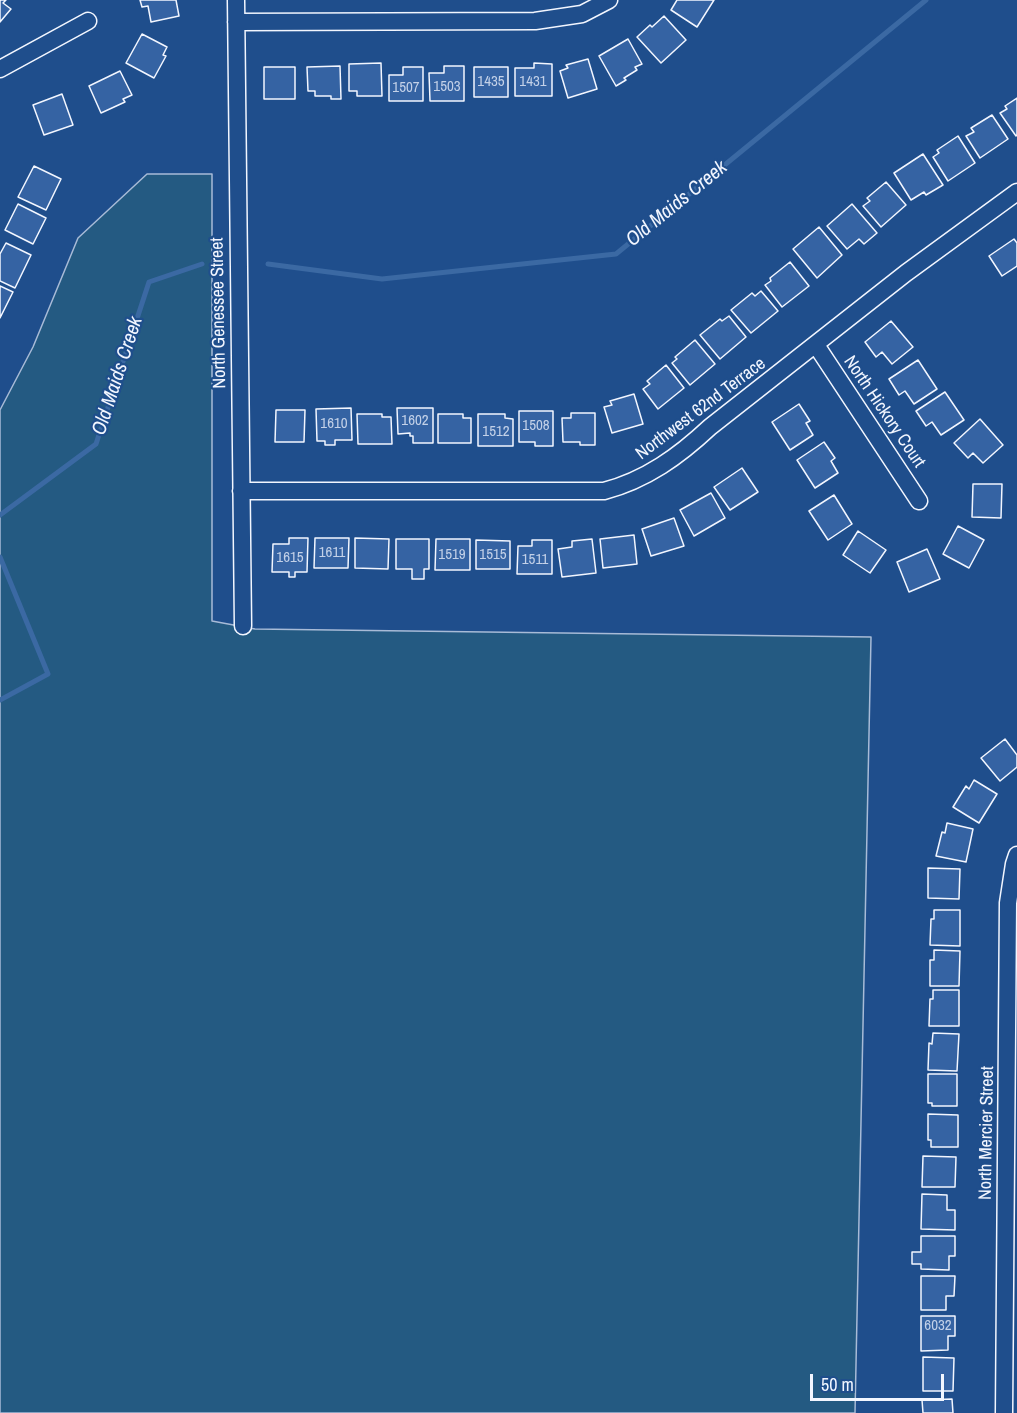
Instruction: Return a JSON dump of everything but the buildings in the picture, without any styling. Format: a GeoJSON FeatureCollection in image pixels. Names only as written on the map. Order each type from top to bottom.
{"type":"FeatureCollection","features":[{"type":"Feature","properties":{"kind":"street","name":"North Genessee Street"},"geometry":{"type":"LineString","coordinates":[[236,0],[243,626]]}},
{"type":"Feature","properties":{"kind":"street"},"geometry":{"type":"LineString","coordinates":[[236,22],[536,21],[582,14],[609,0]]}},
{"type":"Feature","properties":{"kind":"street"},"geometry":{"type":"LineString","coordinates":[[0,69],[88,21]]}},
{"type":"Feature","properties":{"kind":"street","name":"Northwest 62nd Terrace"},"geometry":{"type":"LineString","coordinates":[[242,491],[604,491],[641,478],[665,464],[906,273],[1017,192]]}},
{"type":"Feature","properties":{"kind":"street","name":"North Hickory Court"},"geometry":{"type":"LineString","coordinates":[[816,345],[919,501]]}},
{"type":"Feature","properties":{"kind":"street","name":"North Mercier Street"},"geometry":{"type":"LineString","coordinates":[[1004,1413],[1012,1057],[1008,903],[1017,855]]}},
{"type":"Feature","properties":{"kind":"shaded area"},"geometry":{"type":"Polygon","coordinates":[[[147,174],[212,174],[212,621],[255,629],[871,637],[855,1413],[0,1413],[0,410],[33,347],[78,238],[147,174]]]}},
{"type":"Feature","properties":{"kind":"waterway","name":"Old Maids Creek"},"geometry":{"type":"LineString","coordinates":[[268,264],[382,279],[616,254],[926,0]]}},
{"type":"Feature","properties":{"kind":"waterway","name":"Old Maids Creek"},"geometry":{"type":"LineString","coordinates":[[0,515],[96,444],[149,282],[202,264]]}},
{"type":"Feature","properties":{"kind":"waterway","name":"Old Maids Creek"},"geometry":{"type":"LineString","coordinates":[[0,557],[48,674],[0,700]]}}]}
